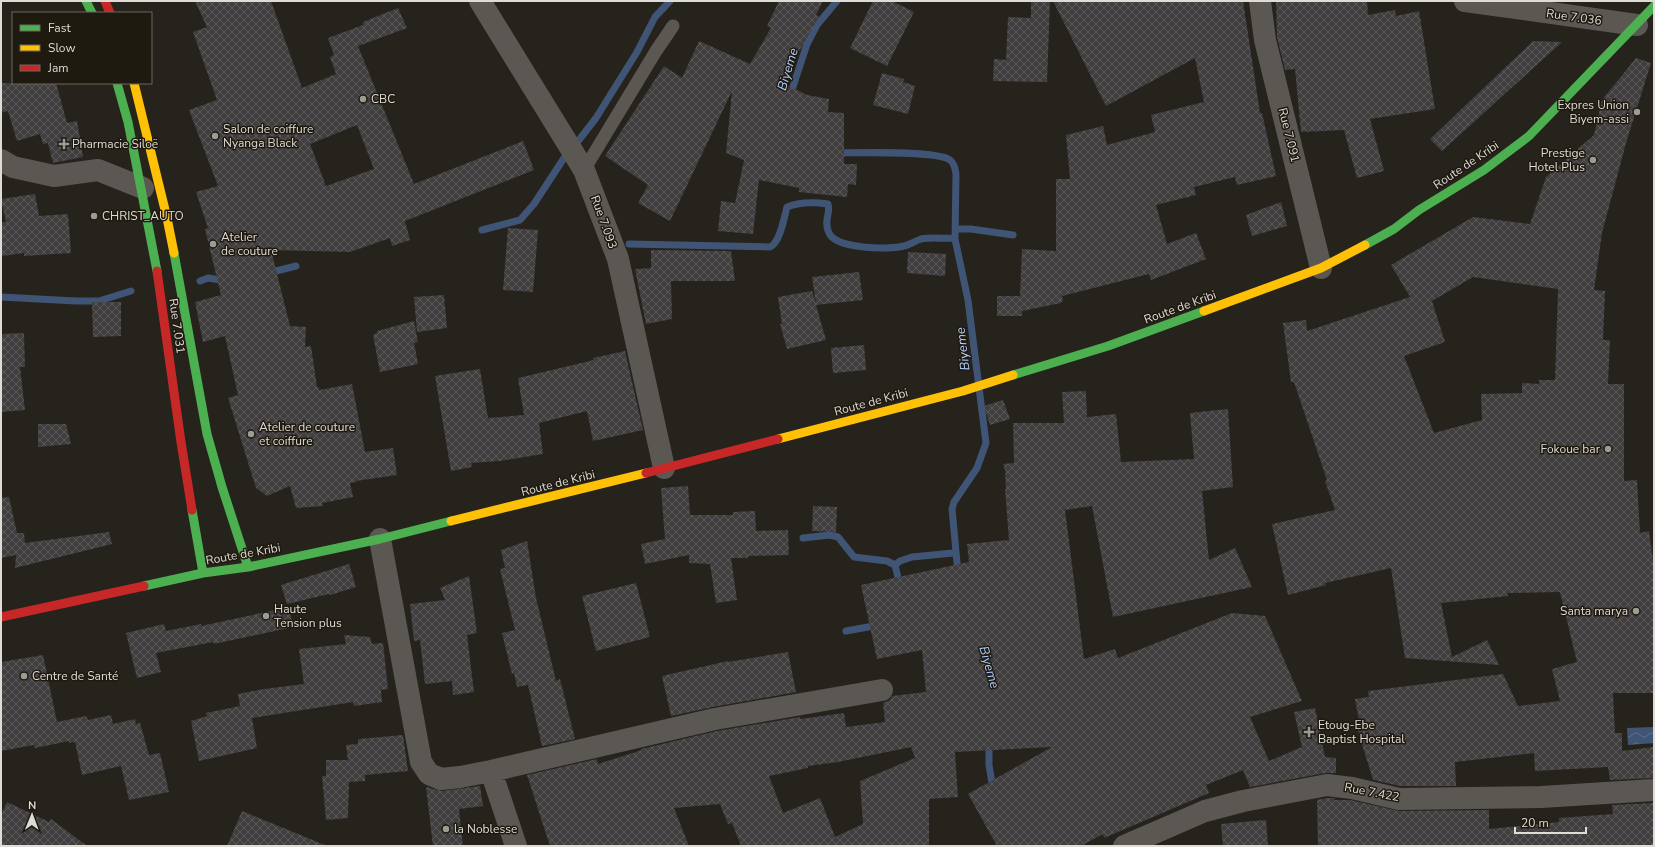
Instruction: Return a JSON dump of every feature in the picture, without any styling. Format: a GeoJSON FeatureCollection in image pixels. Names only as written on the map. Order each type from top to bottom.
{"type":"FeatureCollection","features":[{"type":"Feature","properties":{"kind":"main road"},"geometry":{"type":"LineString","coordinates":[[86,1],[92,12]]}},
{"type":"Feature","properties":{"kind":"main road"},"geometry":{"type":"LineString","coordinates":[[105,1],[110,12]]}},
{"type":"Feature","properties":{"kind":"main road","name":"Route de Kribi"},"geometry":{"type":"LineString","coordinates":[[1,617],[204,573],[248,567],[380,539],[963,391],[1108,346],[1321,268],[1394,229],[1419,210],[1484,170],[1529,136],[1654,6]]}},
{"type":"Feature","properties":{"kind":"main road","name":"Rue 7.031"},"geometry":{"type":"LineString","coordinates":[[117,84],[128,122],[143,188],[162,299],[181,442],[204,573]]}},
{"type":"Feature","properties":{"kind":"main road","name":"Rue 7.031"},"geometry":{"type":"LineString","coordinates":[[134,84],[167,218],[207,434],[222,487],[248,567]]}},
{"type":"Feature","properties":{"kind":"street","name":"Rue 7.093"},"geometry":{"type":"LineString","coordinates":[[480,1],[584,170],[618,259],[664,468]]}},
{"type":"Feature","properties":{"kind":"street","name":"Rue 7.091"},"geometry":{"type":"LineString","coordinates":[[1260,1],[1265,40],[1321,268]]}},
{"type":"Feature","properties":{"kind":"street","name":"Rue 7.036"},"geometry":{"type":"LineString","coordinates":[[1465,1],[1637,25]]}},
{"type":"Feature","properties":{"kind":"street"},"geometry":{"type":"LineString","coordinates":[[1,160],[13,167],[54,176],[98,170],[143,188]]}},
{"type":"Feature","properties":{"kind":"street"},"geometry":{"type":"LineString","coordinates":[[380,539],[420,762],[428,774],[441,778],[460,777],[491,771],[715,719],[882,690]]}},
{"type":"Feature","properties":{"kind":"street"},"geometry":{"type":"LineString","coordinates":[[491,771],[516,846]]}},
{"type":"Feature","properties":{"kind":"street","name":"Rue 7.422"},"geometry":{"type":"LineString","coordinates":[[1124,846],[1205,811],[1242,801],[1327,785],[1352,788],[1399,799],[1541,797],[1654,790]]}},
{"type":"Feature","properties":{"kind":"lane"},"geometry":{"type":"LineString","coordinates":[[584,170],[656,51],[673,26]]}},
{"type":"Feature","properties":{"kind":"water"},"geometry":{"type":"Polygon","coordinates":[[[1654,727],[1654,743],[1628,745],[1627,728],[1654,727]]]}},
{"type":"Feature","properties":{"kind":"building"},"geometry":{"type":"Polygon","coordinates":[[[195,1],[271,1],[302,88],[336,74],[330,57],[334,55],[328,38],[363,25],[363,22],[398,8],[407,28],[358,46],[414,184],[523,141],[534,170],[405,221],[410,240],[392,246],[390,238],[350,252],[271,250],[290,326],[306,327],[305,347],[311,346],[317,387],[319,387],[319,390],[352,384],[365,452],[393,448],[397,475],[350,483],[353,497],[322,503],[323,506],[296,508],[290,486],[267,496],[256,488],[228,398],[238,395],[225,336],[203,342],[195,302],[221,295],[205,229],[208,228],[196,192],[218,186],[189,110],[217,100],[193,32],[207,27],[195,1]],[[357,125],[310,144],[326,186],[374,169],[357,125]]]}},
{"type":"Feature","properties":{"kind":"building"},"geometry":{"type":"Polygon","coordinates":[[[779,1],[823,1],[816,15],[819,17],[781,82],[807,95],[829,99],[828,112],[844,113],[844,164],[857,164],[856,185],[848,184],[847,197],[799,192],[799,188],[759,180],[753,234],[718,231],[721,201],[735,203],[744,160],[726,153],[732,91],[670,221],[638,203],[648,185],[605,156],[664,66],[682,78],[699,41],[750,64],[771,28],[767,26],[779,1]]]}},
{"type":"Feature","properties":{"kind":"building"},"geometry":{"type":"Polygon","coordinates":[[[873,1],[892,1],[914,12],[887,66],[850,48],[873,1]]]}},
{"type":"Feature","properties":{"kind":"building"},"geometry":{"type":"Polygon","coordinates":[[[1031,1],[1050,1],[1047,82],[993,81],[994,59],[1006,60],[1008,17],[1031,18],[1031,1]]]}},
{"type":"Feature","properties":{"kind":"building"},"geometry":{"type":"Polygon","coordinates":[[[1053,1],[1243,1],[1260,113],[1262,113],[1276,176],[1237,185],[1235,177],[1194,187],[1196,195],[1156,205],[1167,244],[1196,233],[1206,259],[1151,280],[1149,274],[1062,296],[1063,301],[1061,303],[1022,311],[1022,316],[997,316],[997,296],[1020,296],[1022,249],[1056,251],[1056,179],[1070,179],[1066,135],[1103,126],[1107,145],[1155,132],[1151,115],[1204,102],[1195,58],[1106,106],[1053,1]]]}},
{"type":"Feature","properties":{"kind":"building"},"geometry":{"type":"Polygon","coordinates":[[[1276,1],[1367,1],[1368,15],[1395,10],[1396,16],[1419,11],[1435,109],[1370,119],[1384,171],[1357,178],[1344,130],[1301,132],[1295,69],[1285,70],[1277,37],[1276,1]]]}},
{"type":"Feature","properties":{"kind":"building"},"geometry":{"type":"Polygon","coordinates":[[[1533,41],[1562,42],[1442,151],[1430,139],[1533,41]]]}},
{"type":"Feature","properties":{"kind":"building"},"geometry":{"type":"Polygon","coordinates":[[[1636,58],[1651,63],[1626,143],[1602,233],[1594,290],[1605,291],[1603,340],[1610,340],[1608,384],[1624,384],[1624,481],[1637,480],[1640,533],[1649,531],[1654,568],[1654,693],[1613,693],[1615,733],[1622,733],[1622,751],[1654,747],[1654,778],[1610,780],[1608,767],[1535,771],[1534,753],[1455,762],[1456,786],[1400,786],[1373,780],[1355,721],[1359,720],[1355,699],[1369,697],[1368,691],[1503,674],[1518,706],[1560,701],[1552,669],[1577,662],[1560,592],[1507,593],[1508,596],[1441,603],[1452,657],[1487,640],[1499,665],[1405,658],[1391,568],[1325,583],[1326,585],[1288,595],[1272,524],[1335,510],[1325,481],[1327,480],[1294,382],[1291,382],[1283,323],[1306,320],[1307,331],[1410,297],[1391,265],[1473,217],[1530,224],[1546,177],[1594,135],[1602,100],[1636,58]],[[1473,277],[1432,301],[1445,342],[1404,356],[1434,433],[1482,420],[1481,394],[1522,393],[1522,383],[1539,384],[1539,380],[1555,380],[1558,289],[1473,277]]]}},
{"type":"Feature","properties":{"kind":"building"},"geometry":{"type":"Polygon","coordinates":[[[882,73],[904,79],[903,82],[915,86],[908,114],[873,105],[882,73]]]}},
{"type":"Feature","properties":{"kind":"building"},"geometry":{"type":"Polygon","coordinates":[[[1,83],[56,84],[67,123],[77,121],[83,157],[53,163],[48,143],[43,144],[40,134],[17,141],[8,111],[1,113],[1,83]]]}},
{"type":"Feature","properties":{"kind":"building"},"geometry":{"type":"Polygon","coordinates":[[[35,194],[39,216],[68,214],[71,253],[24,256],[24,253],[2,256],[1,222],[6,222],[1,199],[35,194]]]}},
{"type":"Feature","properties":{"kind":"building"},"geometry":{"type":"Polygon","coordinates":[[[1281,202],[1287,226],[1252,236],[1246,215],[1281,202]]]}},
{"type":"Feature","properties":{"kind":"building"},"geometry":{"type":"Polygon","coordinates":[[[508,228],[538,230],[533,292],[503,290],[508,228]]]}},
{"type":"Feature","properties":{"kind":"building"},"geometry":{"type":"Polygon","coordinates":[[[651,250],[731,251],[735,281],[671,281],[672,319],[646,324],[635,269],[651,268],[651,250]]]}},
{"type":"Feature","properties":{"kind":"building"},"geometry":{"type":"Polygon","coordinates":[[[908,252],[946,254],[945,276],[907,273],[908,252]]]}},
{"type":"Feature","properties":{"kind":"building"},"geometry":{"type":"Polygon","coordinates":[[[859,272],[863,300],[816,305],[826,340],[787,349],[780,324],[782,324],[778,297],[812,291],[816,303],[812,277],[859,272]]]}},
{"type":"Feature","properties":{"kind":"building"},"geometry":{"type":"Polygon","coordinates":[[[444,295],[447,328],[417,332],[414,297],[444,295]]]}},
{"type":"Feature","properties":{"kind":"building"},"geometry":{"type":"Polygon","coordinates":[[[92,302],[121,302],[121,336],[93,337],[92,302]]]}},
{"type":"Feature","properties":{"kind":"building"},"geometry":{"type":"Polygon","coordinates":[[[414,321],[418,342],[414,343],[418,364],[380,372],[373,335],[377,333],[377,331],[414,321]]]}},
{"type":"Feature","properties":{"kind":"building"},"geometry":{"type":"Polygon","coordinates":[[[24,333],[25,367],[20,367],[25,410],[1,412],[1,334],[24,333]]]}},
{"type":"Feature","properties":{"kind":"building"},"geometry":{"type":"Polygon","coordinates":[[[864,345],[866,370],[833,373],[831,348],[864,345]]]}},
{"type":"Feature","properties":{"kind":"building"},"geometry":{"type":"Polygon","coordinates":[[[625,351],[643,430],[593,441],[587,411],[539,423],[543,454],[500,461],[471,463],[472,467],[451,471],[435,376],[480,369],[488,418],[524,415],[518,378],[625,351]]]}},
{"type":"Feature","properties":{"kind":"building"},"geometry":{"type":"Polygon","coordinates":[[[1086,391],[1087,417],[1116,414],[1121,462],[1194,459],[1190,413],[1228,409],[1233,487],[1202,491],[1209,560],[1235,548],[1252,587],[1113,617],[1092,506],[1065,510],[1084,659],[1115,649],[1118,658],[1232,613],[1265,616],[1302,701],[1250,717],[1269,761],[1302,747],[1294,712],[1315,708],[1325,757],[1336,758],[1336,773],[1325,773],[1250,787],[1243,770],[1206,785],[1209,793],[1104,838],[1103,834],[1081,846],[997,846],[968,794],[1052,747],[955,752],[958,797],[929,799],[929,846],[741,846],[732,823],[728,824],[720,804],[674,808],[689,846],[550,846],[527,775],[597,759],[598,764],[642,750],[641,749],[717,731],[800,717],[800,719],[844,713],[846,727],[885,722],[883,703],[890,700],[892,696],[926,692],[922,650],[877,659],[861,585],[969,562],[967,544],[1009,540],[1005,489],[1005,472],[1006,473],[1003,464],[1014,463],[1013,423],[1064,423],[1062,392],[1086,391]],[[911,747],[838,762],[808,766],[808,768],[769,776],[783,813],[820,798],[835,837],[863,824],[860,781],[915,758],[911,747]]]}},
{"type":"Feature","properties":{"kind":"building"},"geometry":{"type":"Polygon","coordinates":[[[1003,400],[1010,419],[990,425],[984,406],[1003,400]]]}},
{"type":"Feature","properties":{"kind":"building"},"geometry":{"type":"Polygon","coordinates":[[[38,424],[66,424],[71,444],[38,447],[38,424]]]}},
{"type":"Feature","properties":{"kind":"building"},"geometry":{"type":"Polygon","coordinates":[[[688,486],[690,515],[733,515],[733,512],[755,511],[756,531],[788,530],[789,555],[731,558],[737,600],[716,603],[710,564],[689,563],[689,555],[645,564],[641,544],[665,539],[661,488],[688,486]]]}},
{"type":"Feature","properties":{"kind":"building"},"geometry":{"type":"Polygon","coordinates":[[[9,497],[17,533],[24,533],[25,543],[109,532],[112,544],[15,568],[16,555],[1,558],[1,498],[9,497]]]}},
{"type":"Feature","properties":{"kind":"building"},"geometry":{"type":"Polygon","coordinates":[[[813,506],[837,507],[836,532],[812,531],[813,506]]]}},
{"type":"Feature","properties":{"kind":"building"},"geometry":{"type":"Polygon","coordinates":[[[527,541],[536,598],[556,681],[560,679],[575,739],[542,746],[528,685],[517,687],[514,673],[512,674],[502,633],[515,630],[500,569],[505,568],[501,550],[527,541]]]}},
{"type":"Feature","properties":{"kind":"building"},"geometry":{"type":"Polygon","coordinates":[[[349,564],[356,587],[330,595],[287,604],[281,585],[349,564]]]}},
{"type":"Feature","properties":{"kind":"building"},"geometry":{"type":"Polygon","coordinates":[[[469,576],[477,633],[467,635],[474,692],[453,695],[452,681],[425,684],[420,640],[414,641],[410,604],[445,600],[440,588],[469,576]]]}},
{"type":"Feature","properties":{"kind":"building"},"geometry":{"type":"Polygon","coordinates":[[[636,583],[650,637],[596,651],[582,596],[636,583]]]}},
{"type":"Feature","properties":{"kind":"building"},"geometry":{"type":"Polygon","coordinates":[[[289,607],[293,627],[214,644],[213,642],[156,653],[161,672],[137,678],[126,633],[164,624],[166,631],[201,624],[201,626],[289,607]]]}},
{"type":"Feature","properties":{"kind":"building"},"geometry":{"type":"Polygon","coordinates":[[[344,635],[370,637],[372,644],[383,643],[388,689],[381,690],[382,702],[354,706],[353,702],[252,718],[257,748],[199,761],[191,721],[207,716],[206,713],[240,706],[238,694],[304,684],[299,649],[346,644],[344,635]]]}},
{"type":"Feature","properties":{"kind":"building"},"geometry":{"type":"Polygon","coordinates":[[[788,652],[796,692],[671,716],[662,676],[728,661],[788,652]]]}},
{"type":"Feature","properties":{"kind":"building"},"geometry":{"type":"Polygon","coordinates":[[[43,655],[57,722],[86,716],[88,720],[111,715],[113,724],[135,719],[136,724],[140,723],[149,755],[160,753],[169,792],[129,800],[121,766],[82,775],[75,742],[69,743],[69,741],[35,748],[34,745],[1,751],[1,662],[43,655]]]}},
{"type":"Feature","properties":{"kind":"building"},"geometry":{"type":"Polygon","coordinates":[[[403,735],[408,771],[365,775],[365,781],[349,782],[348,818],[326,820],[322,776],[326,776],[326,760],[348,760],[346,745],[358,744],[358,739],[403,735]]]}},
{"type":"Feature","properties":{"kind":"building","name":"la Noblesse"},"geometry":{"type":"Polygon","coordinates":[[[480,786],[483,806],[459,809],[463,846],[433,846],[426,787],[442,791],[480,786]]]}},
{"type":"Feature","properties":{"kind":"building"},"geometry":{"type":"Polygon","coordinates":[[[1335,798],[1334,800],[1350,800],[1399,811],[1489,810],[1489,829],[1559,822],[1559,818],[1613,814],[1612,805],[1654,803],[1654,846],[1318,846],[1317,800],[1335,798]]]}},
{"type":"Feature","properties":{"kind":"building"},"geometry":{"type":"Polygon","coordinates":[[[7,802],[49,822],[51,819],[87,846],[1,846],[1,815],[7,802]]]}},
{"type":"Feature","properties":{"kind":"building"},"geometry":{"type":"Polygon","coordinates":[[[242,811],[325,845],[325,846],[227,846],[242,811]]]}},
{"type":"Feature","properties":{"kind":"building"},"geometry":{"type":"Polygon","coordinates":[[[1266,820],[1268,846],[1223,846],[1221,824],[1266,820]]]}},
{"type":"Feature","properties":{"kind":"waterway"},"geometry":{"type":"LineString","coordinates":[[579,140],[596,118],[637,52],[655,17],[670,1]]}},
{"type":"Feature","properties":{"kind":"waterway","name":"Biyeme"},"geometry":{"type":"LineString","coordinates":[[790,96],[807,44],[817,25],[837,1]]}},
{"type":"Feature","properties":{"kind":"waterway","name":"Biyeme"},"geometry":{"type":"LineString","coordinates":[[834,153],[913,153],[942,157],[953,163],[956,174],[955,239],[968,300],[986,443],[977,468],[954,502],[952,509],[958,573]]}},
{"type":"Feature","properties":{"kind":"waterway"},"geometry":{"type":"LineString","coordinates":[[482,230],[520,220],[534,204],[564,158]]}},
{"type":"Feature","properties":{"kind":"waterway"},"geometry":{"type":"LineString","coordinates":[[629,244],[770,247],[779,235],[787,207],[802,203],[828,204],[829,211],[827,229],[829,233],[834,238],[852,245],[887,248],[906,245],[921,239],[955,238]]}},
{"type":"Feature","properties":{"kind":"waterway"},"geometry":{"type":"LineString","coordinates":[[958,229],[971,229],[1013,235]]}},
{"type":"Feature","properties":{"kind":"waterway"},"geometry":{"type":"LineString","coordinates":[[268,273],[296,266]]}},
{"type":"Feature","properties":{"kind":"waterway"},"geometry":{"type":"LineString","coordinates":[[200,281],[208,278],[227,281]]}},
{"type":"Feature","properties":{"kind":"waterway"},"geometry":{"type":"LineString","coordinates":[[1,297],[99,301],[131,291]]}},
{"type":"Feature","properties":{"kind":"waterway"},"geometry":{"type":"LineString","coordinates":[[803,538],[830,535],[838,537],[854,557],[887,561],[895,565]]}},
{"type":"Feature","properties":{"kind":"waterway"},"geometry":{"type":"LineString","coordinates":[[895,565],[900,561],[912,557],[953,553]]}},
{"type":"Feature","properties":{"kind":"waterway"},"geometry":{"type":"LineString","coordinates":[[895,565],[900,586]]}},
{"type":"Feature","properties":{"kind":"waterway"},"geometry":{"type":"LineString","coordinates":[[846,631],[879,625]]}},
{"type":"Feature","properties":{"kind":"waterway","name":"Biyeme"},"geometry":{"type":"LineString","coordinates":[[989,742],[989,765],[993,789]]}},
{"type":"Feature","properties":{"kind":"traffic: fast"},"geometry":{"type":"LineString","coordinates":[[86,1],[92,12]]}},
{"type":"Feature","properties":{"kind":"traffic: fast"},"geometry":{"type":"LineString","coordinates":[[1365,245],[1394,229],[1419,210],[1484,170],[1529,136],[1654,6]]}},
{"type":"Feature","properties":{"kind":"traffic: fast"},"geometry":{"type":"LineString","coordinates":[[117,84],[128,122],[157,271]]}},
{"type":"Feature","properties":{"kind":"traffic: fast"},"geometry":{"type":"LineString","coordinates":[[174,253],[207,434],[222,487],[248,567]]}},
{"type":"Feature","properties":{"kind":"traffic: fast"},"geometry":{"type":"LineString","coordinates":[[1013,375],[1108,346],[1204,311]]}},
{"type":"Feature","properties":{"kind":"traffic: fast"},"geometry":{"type":"LineString","coordinates":[[192,510],[203,573]]}},
{"type":"Feature","properties":{"kind":"traffic: fast"},"geometry":{"type":"LineString","coordinates":[[144,586],[203,573],[248,567],[380,539],[451,521]]}},
{"type":"Feature","properties":{"kind":"traffic: slow"},"geometry":{"type":"LineString","coordinates":[[134,84],[167,218],[174,253]]}},
{"type":"Feature","properties":{"kind":"traffic: slow"},"geometry":{"type":"LineString","coordinates":[[1204,311],[1321,268],[1365,245]]}},
{"type":"Feature","properties":{"kind":"traffic: slow"},"geometry":{"type":"LineString","coordinates":[[778,439],[963,391],[1013,375]]}},
{"type":"Feature","properties":{"kind":"traffic: slow"},"geometry":{"type":"LineString","coordinates":[[451,521],[646,473]]}},
{"type":"Feature","properties":{"kind":"traffic: jam"},"geometry":{"type":"LineString","coordinates":[[105,1],[110,12]]}},
{"type":"Feature","properties":{"kind":"traffic: jam"},"geometry":{"type":"LineString","coordinates":[[157,271],[192,510]]}},
{"type":"Feature","properties":{"kind":"traffic: jam"},"geometry":{"type":"LineString","coordinates":[[646,473],[778,439]]}},
{"type":"Feature","properties":{"kind":"traffic: jam"},"geometry":{"type":"LineString","coordinates":[[1,617],[144,586]]}},
{"type":"Feature","properties":{"kind":"place","name":"CBC"},"geometry":{"type":"Point","coordinates":[363,99]}},
{"type":"Feature","properties":{"kind":"place","name":"Expres Union Biyem-assi"},"geometry":{"type":"Point","coordinates":[1637,112]}},
{"type":"Feature","properties":{"kind":"place","name":"Salon de coiffure Nyanga Black"},"geometry":{"type":"Point","coordinates":[215,136]}},
{"type":"Feature","properties":{"kind":"place","name":"Pharmacie Siloë"},"geometry":{"type":"Point","coordinates":[64,144]}},
{"type":"Feature","properties":{"kind":"place","name":"Prestige Hotel Plus"},"geometry":{"type":"Point","coordinates":[1593,160]}},
{"type":"Feature","properties":{"kind":"place","name":"CHRIST_AUTO"},"geometry":{"type":"Point","coordinates":[94,216]}},
{"type":"Feature","properties":{"kind":"place","name":"Atelier de couture"},"geometry":{"type":"Point","coordinates":[213,244]}},
{"type":"Feature","properties":{"kind":"place","name":"Atelier de couture et coiffure"},"geometry":{"type":"Point","coordinates":[251,434]}},
{"type":"Feature","properties":{"kind":"place","name":"Fokoue bar"},"geometry":{"type":"Point","coordinates":[1608,449]}},
{"type":"Feature","properties":{"kind":"place","name":"Santa marya"},"geometry":{"type":"Point","coordinates":[1636,611]}},
{"type":"Feature","properties":{"kind":"place","name":"Haute Tension plus"},"geometry":{"type":"Point","coordinates":[266,616]}},
{"type":"Feature","properties":{"kind":"place","name":"Centre de Santé"},"geometry":{"type":"Point","coordinates":[24,676]}},
{"type":"Feature","properties":{"kind":"place","name":"Etoug-Ebe Baptist Hospital"},"geometry":{"type":"Point","coordinates":[1309,732]}},
{"type":"Feature","properties":{"kind":"place","name":"la Noblesse"},"geometry":{"type":"Point","coordinates":[446,829]}}]}
